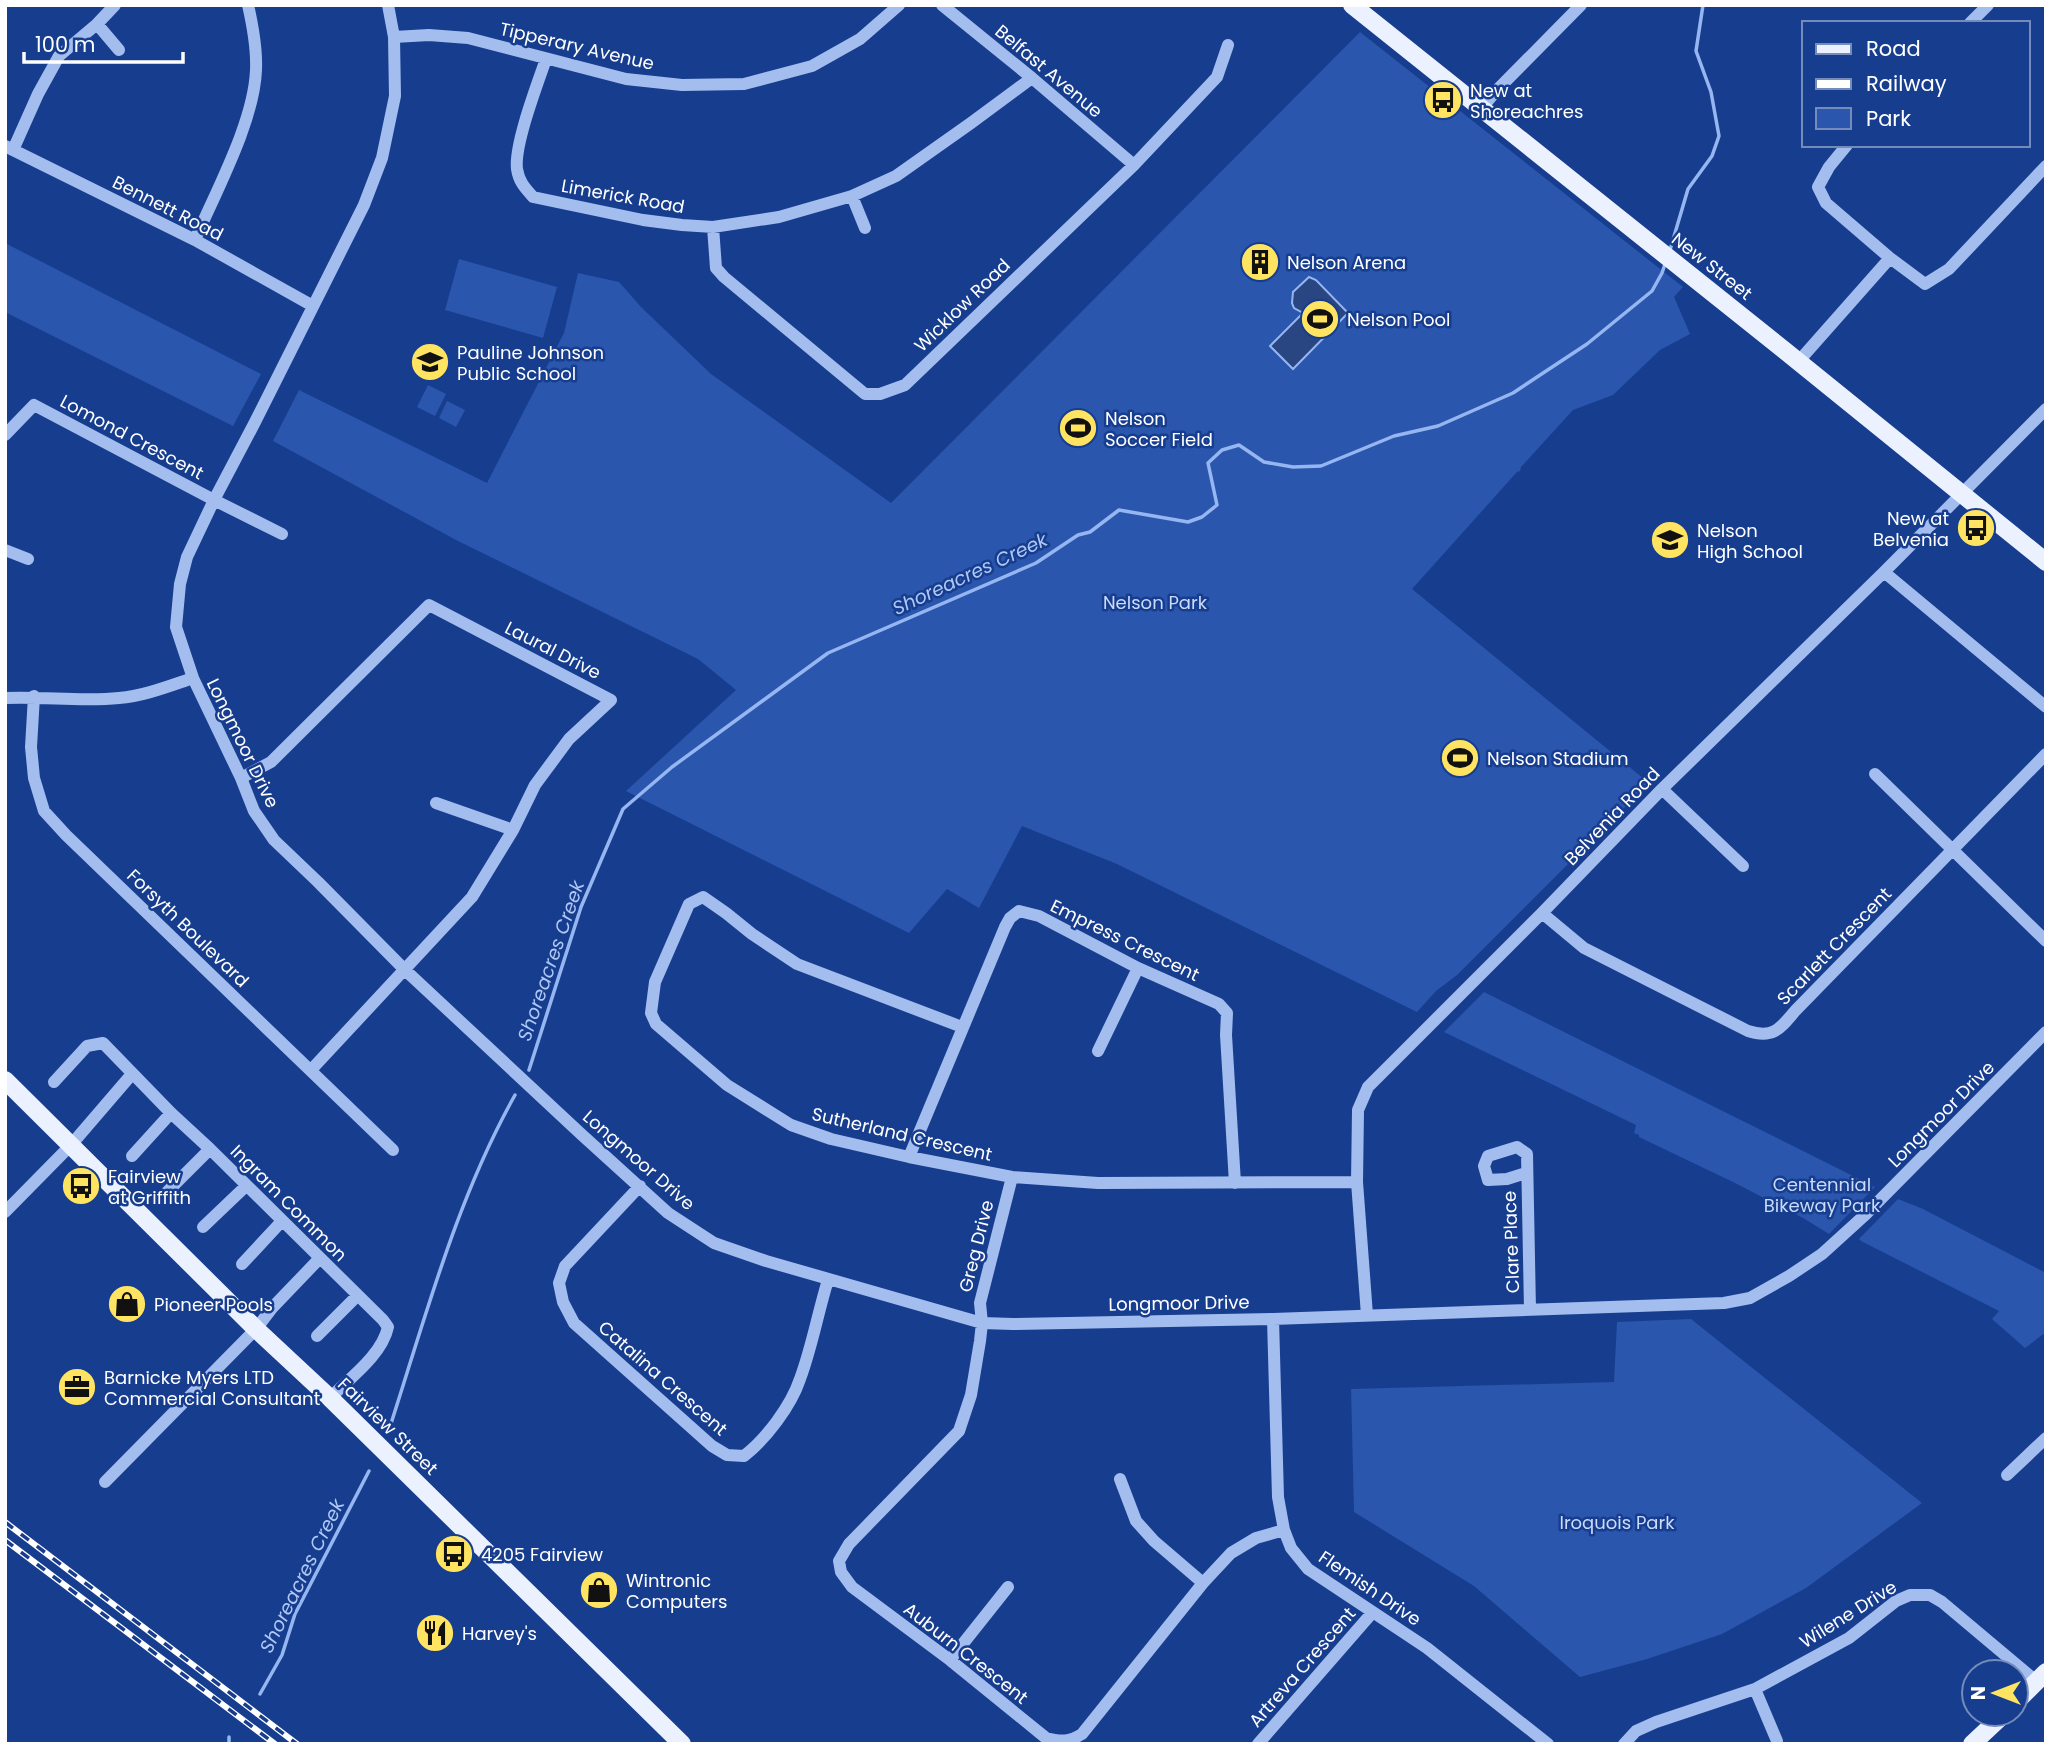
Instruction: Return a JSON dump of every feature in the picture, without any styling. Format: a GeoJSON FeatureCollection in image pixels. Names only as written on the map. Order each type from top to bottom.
{"type":"FeatureCollection","features":[{"type":"Feature","properties":{"kind":"main road","name":"New Street"},"geometry":{"type":"LineString","coordinates":[[1352,5],[2046,562]]}},
{"type":"Feature","properties":{"kind":"main road","name":"Fairview Street"},"geometry":{"type":"LineString","coordinates":[[5,1080],[682,1744]]}},
{"type":"Feature","properties":{"kind":"main road"},"geometry":{"type":"LineString","coordinates":[[1972,1744],[1989,1728]]}},
{"type":"Feature","properties":{"kind":"street"},"geometry":{"type":"LineString","coordinates":[[9,148],[59,56],[115,5]]}},
{"type":"Feature","properties":{"kind":"street"},"geometry":{"type":"LineString","coordinates":[[195,240],[242,131],[252,101],[256,71],[254,33],[248,5]]}},
{"type":"Feature","properties":{"kind":"street","name":"Longmoor Drive"},"geometry":{"type":"LineString","coordinates":[[388,5],[394,37],[395,96],[382,158],[365,205],[187,557],[180,584],[176,627],[192,678],[254,811],[274,840],[404,969],[580,1134],[640,1185],[668,1213],[714,1243],[828,1280],[982,1323],[1273,1319],[1724,1303],[1750,1298],[1822,1255],[2046,1032]]}},
{"type":"Feature","properties":{"kind":"street","name":"Tipperary Avenue"},"geometry":{"type":"LineString","coordinates":[[394,37],[429,35],[468,38],[626,79],[682,85],[744,84],[812,66],[860,39],[899,5]]}},
{"type":"Feature","properties":{"kind":"street","name":"Belfast Avenue"},"geometry":{"type":"LineString","coordinates":[[942,5],[1134,165]]}},
{"type":"Feature","properties":{"kind":"street"},"geometry":{"type":"LineString","coordinates":[[1972,21],[1988,5]]}},
{"type":"Feature","properties":{"kind":"street"},"geometry":{"type":"LineString","coordinates":[[1480,109],[1580,6]]}},
{"type":"Feature","properties":{"kind":"street"},"geometry":{"type":"LineString","coordinates":[[97,24],[120,50]]}},
{"type":"Feature","properties":{"kind":"street","name":"Wicklow Road"},"geometry":{"type":"LineString","coordinates":[[713,226],[716,268],[724,277],[865,394],[880,394],[905,384],[1134,165],[1217,77],[1228,46]]}},
{"type":"Feature","properties":{"kind":"street","name":"Limerick Road"},"geometry":{"type":"LineString","coordinates":[[546,59],[525,122],[517,158],[517,170],[522,184],[533,197],[643,220],[713,226],[779,217],[852,197],[895,176],[1032,78]]}},
{"type":"Feature","properties":{"kind":"street"},"geometry":{"type":"LineString","coordinates":[[1845,147],[1829,167],[1818,187],[1826,203],[1925,284],[1949,269],[2046,166]]}},
{"type":"Feature","properties":{"kind":"street","name":"Bennett Road"},"geometry":{"type":"LineString","coordinates":[[9,148],[195,240],[313,306]]}},
{"type":"Feature","properties":{"kind":"street"},"geometry":{"type":"LineString","coordinates":[[852,197],[865,228]]}},
{"type":"Feature","properties":{"kind":"street"},"geometry":{"type":"LineString","coordinates":[[1798,362],[1891,258]]}},
{"type":"Feature","properties":{"kind":"street","name":"Lomond Crescent"},"geometry":{"type":"LineString","coordinates":[[5,435],[34,405],[214,500]]}},
{"type":"Feature","properties":{"kind":"street","name":"Belvenia Road"},"geometry":{"type":"LineString","coordinates":[[1367,1315],[1357,1181],[1358,1110],[1368,1087],[1662,789],[2046,409]]}},
{"type":"Feature","properties":{"kind":"street"},"geometry":{"type":"LineString","coordinates":[[214,500],[282,534]]}},
{"type":"Feature","properties":{"kind":"street"},"geometry":{"type":"LineString","coordinates":[[5,550],[28,559]]}},
{"type":"Feature","properties":{"kind":"street"},"geometry":{"type":"LineString","coordinates":[[1884,572],[2046,707]]}},
{"type":"Feature","properties":{"kind":"street","name":"Laural Drive"},"geometry":{"type":"LineString","coordinates":[[241,779],[271,762],[429,605],[611,700],[569,739],[535,785],[513,830],[472,897],[311,1070]]}},
{"type":"Feature","properties":{"kind":"street"},"geometry":{"type":"LineString","coordinates":[[5,698],[122,698],[192,678]]}},
{"type":"Feature","properties":{"kind":"street","name":"Forsyth Boulevard"},"geometry":{"type":"LineString","coordinates":[[34,696],[31,747],[34,778],[44,811],[393,1150]]}},
{"type":"Feature","properties":{"kind":"street","name":"Scarlett Crescent"},"geometry":{"type":"LineString","coordinates":[[1542,913],[1584,947],[1748,1031],[1760,1035],[1778,1031],[1951,848],[2046,754]]}},
{"type":"Feature","properties":{"kind":"street"},"geometry":{"type":"LineString","coordinates":[[1875,775],[2046,941]]}},
{"type":"Feature","properties":{"kind":"street"},"geometry":{"type":"LineString","coordinates":[[1662,789],[1743,866]]}},
{"type":"Feature","properties":{"kind":"street"},"geometry":{"type":"LineString","coordinates":[[436,803],[513,830]]}},
{"type":"Feature","properties":{"kind":"street","name":"Sutherland Crescent"},"geometry":{"type":"LineString","coordinates":[[962,1027],[797,964],[751,934],[703,897],[690,904],[655,982],[651,1013],[656,1024],[727,1085],[791,1125],[831,1139],[1012,1177],[1098,1182],[1357,1181]]}},
{"type":"Feature","properties":{"kind":"street","name":"Empress Crescent"},"geometry":{"type":"LineString","coordinates":[[909,1157],[1005,927],[1010,918],[1019,911],[1038,916],[1138,968],[1219,1004],[1227,1013],[1235,1183]]}},
{"type":"Feature","properties":{"kind":"street"},"geometry":{"type":"LineString","coordinates":[[1098,1051],[1138,968]]}},
{"type":"Feature","properties":{"kind":"street","name":"Ingram Common"},"geometry":{"type":"LineString","coordinates":[[54,1083],[87,1046],[103,1043],[388,1327],[386,1337],[366,1363],[330,1398]]}},
{"type":"Feature","properties":{"kind":"street"},"geometry":{"type":"LineString","coordinates":[[5,1212],[71,1145],[132,1074]]}},
{"type":"Feature","properties":{"kind":"street"},"geometry":{"type":"LineString","coordinates":[[132,1156],[171,1113]]}},
{"type":"Feature","properties":{"kind":"street"},"geometry":{"type":"LineString","coordinates":[[167,1192],[211,1149]]}},
{"type":"Feature","properties":{"kind":"street","name":"Clare Place"},"geometry":{"type":"LineString","coordinates":[[1526,1173],[1530,1310]]}},
{"type":"Feature","properties":{"kind":"street","name":"Greg Drive"},"geometry":{"type":"LineString","coordinates":[[982,1323],[980,1303],[1012,1177]]}},
{"type":"Feature","properties":{"kind":"street","name":"Catalina Crescent"},"geometry":{"type":"LineString","coordinates":[[640,1185],[565,1266],[559,1283],[563,1302],[574,1323],[712,1446],[727,1455],[744,1456],[758,1445],[789,1402],[800,1380],[828,1280]]}},
{"type":"Feature","properties":{"kind":"street"},"geometry":{"type":"LineString","coordinates":[[203,1227],[246,1186]]}},
{"type":"Feature","properties":{"kind":"street"},"geometry":{"type":"LineString","coordinates":[[242,1264],[282,1221]]}},
{"type":"Feature","properties":{"kind":"street"},"geometry":{"type":"LineString","coordinates":[[105,1482],[256,1329],[272,1308],[320,1258]]}},
{"type":"Feature","properties":{"kind":"street"},"geometry":{"type":"LineString","coordinates":[[317,1336],[357,1296]]}},
{"type":"Feature","properties":{"kind":"street","name":"Flemish Drive"},"geometry":{"type":"LineString","coordinates":[[1273,1319],[1278,1497],[1284,1530],[1291,1548],[1308,1569],[1427,1648],[1548,1744]]}},
{"type":"Feature","properties":{"kind":"street","name":"Auburn Crescent"},"geometry":{"type":"LineString","coordinates":[[982,1323],[971,1395],[958,1431],[849,1544],[839,1561],[841,1572],[852,1587],[1046,1738],[1070,1742],[1083,1734],[1203,1583],[1231,1553],[1256,1538],[1284,1530]]}},
{"type":"Feature","properties":{"kind":"street"},"geometry":{"type":"LineString","coordinates":[[2007,1475],[2046,1438]]}},
{"type":"Feature","properties":{"kind":"street"},"geometry":{"type":"LineString","coordinates":[[1120,1479],[1136,1521],[1154,1541],[1203,1583]]}},
{"type":"Feature","properties":{"kind":"street"},"geometry":{"type":"LineString","coordinates":[[950,1661],[1008,1587]]}},
{"type":"Feature","properties":{"kind":"street","name":"Wilene Drive"},"geometry":{"type":"LineString","coordinates":[[1624,1744],[1636,1731],[1656,1722],[1755,1689],[1850,1638],[1896,1601],[1910,1595],[1930,1595],[1942,1602],[2041,1677]]}},
{"type":"Feature","properties":{"kind":"street","name":"Artreva Crescent"},"geometry":{"type":"LineString","coordinates":[[1258,1744],[1372,1613]]}},
{"type":"Feature","properties":{"kind":"street"},"geometry":{"type":"LineString","coordinates":[[1755,1689],[1777,1741]]}},
{"type":"Feature","properties":{"kind":"green space","name":"Nelson Park"},"geometry":{"type":"Polygon","coordinates":[[[1360,32],[1683,287],[1674,297],[1690,334],[1660,350],[1613,395],[1573,410],[1412,589],[1649,783],[1417,1012],[1117,864],[1022,826],[979,908],[947,889],[909,933],[626,791],[736,690],[698,659],[458,541],[273,441],[299,390],[487,483],[564,333],[578,273],[619,282],[641,307],[711,374],[891,503],[1360,32]]]}},
{"type":"Feature","properties":{"kind":"green space"},"geometry":{"type":"Polygon","coordinates":[[[5,243],[261,374],[233,426],[5,312],[5,243]]]}},
{"type":"Feature","properties":{"kind":"green space"},"geometry":{"type":"Polygon","coordinates":[[[459,259],[557,287],[543,338],[445,310],[459,259]]]}},
{"type":"Feature","properties":{"kind":"green space"},"geometry":{"type":"Polygon","coordinates":[[[428,385],[446,394],[435,416],[417,407],[428,385]]]}},
{"type":"Feature","properties":{"kind":"green space"},"geometry":{"type":"Polygon","coordinates":[[[447,401],[465,410],[456,427],[439,418],[447,401]]]}},
{"type":"Feature","properties":{"kind":"green space","name":"Centennial Bikeway Park"},"geometry":{"type":"Polygon","coordinates":[[[1484,992],[1875,1187],[1829,1234],[1735,1183],[1639,1137],[1634,1133],[1636,1125],[1444,1032],[1484,992]]]}},
{"type":"Feature","properties":{"kind":"green space","name":"Centennial Bikeway Park"},"geometry":{"type":"Polygon","coordinates":[[[1898,1199],[1923,1209],[2046,1273],[2046,1332],[2025,1348],[1992,1319],[1999,1311],[1861,1241],[1859,1239],[1898,1199]]]}},
{"type":"Feature","properties":{"kind":"green space","name":"Iroquois Park"},"geometry":{"type":"Polygon","coordinates":[[[1691,1319],[1922,1503],[1806,1588],[1722,1634],[1647,1659],[1580,1677],[1474,1586],[1354,1512],[1351,1389],[1614,1382],[1617,1322],[1691,1319]]]}},
{"type":"Feature","properties":{"kind":"shaded area","name":"Nelson Pool"},"geometry":{"type":"Polygon","coordinates":[[[1309,277],[1316,280],[1348,313],[1293,369],[1270,346],[1303,313],[1294,308],[1293,292],[1309,277]]]}},
{"type":"Feature","properties":{"kind":"waterway","name":"Shoreacres Creek"},"geometry":{"type":"LineString","coordinates":[[1670,250],[1688,189],[1712,156],[1719,136],[1711,92],[1696,51],[1703,5]]}},
{"type":"Feature","properties":{"kind":"waterway","name":"Shoreacres Creek"},"geometry":{"type":"LineString","coordinates":[[529,1070],[581,907],[623,809],[672,767],[828,653],[1036,563],[1078,535],[1090,532],[1119,510],[1188,522],[1202,517],[1217,505],[1208,463],[1222,450],[1239,445],[1264,462],[1293,467],[1321,466],[1394,436],[1438,426],[1513,393],[1587,344],[1652,291],[1665,264]]}},
{"type":"Feature","properties":{"kind":"waterway","name":"Shoreacres Creek"},"geometry":{"type":"LineString","coordinates":[[388,1433],[459,1218],[475,1176],[515,1095]]}},
{"type":"Feature","properties":{"kind":"waterway","name":"Shoreacres Creek"},"geometry":{"type":"LineString","coordinates":[[260,1694],[282,1655],[295,1614],[369,1471]]}},
{"type":"Feature","properties":{"kind":"waterway","name":"Shoreacres Creek"},"geometry":{"type":"LineString","coordinates":[[229,1737],[229,1744]]}},
{"type":"Feature","properties":{"kind":"railway"},"geometry":{"type":"LineString","coordinates":[[5,1522],[297,1744]]}},
{"type":"Feature","properties":{"kind":"railway"},"geometry":{"type":"LineString","coordinates":[[5,1540],[275,1744]]}},
{"type":"Feature","properties":{"kind":"place","name":"New at Shoreachres"},"geometry":{"type":"Point","coordinates":[1443,100]}},
{"type":"Feature","properties":{"kind":"place","name":"Nelson Arena"},"geometry":{"type":"Point","coordinates":[1260,262]}},
{"type":"Feature","properties":{"kind":"place","name":"Nelson Pool"},"geometry":{"type":"Point","coordinates":[1320,319]}},
{"type":"Feature","properties":{"kind":"place","name":"Pauline Johnson Public School"},"geometry":{"type":"Point","coordinates":[430,362]}},
{"type":"Feature","properties":{"kind":"place","name":"Nelson Soccer Field"},"geometry":{"type":"Point","coordinates":[1078,428]}},
{"type":"Feature","properties":{"kind":"place","name":"New at Belvenia"},"geometry":{"type":"Point","coordinates":[1976,528]}},
{"type":"Feature","properties":{"kind":"place","name":"Nelson High School"},"geometry":{"type":"Point","coordinates":[1670,540]}},
{"type":"Feature","properties":{"kind":"place","name":"Nelson Stadium"},"geometry":{"type":"Point","coordinates":[1460,758]}},
{"type":"Feature","properties":{"kind":"place","name":"Fairview at Griffith"},"geometry":{"type":"Point","coordinates":[81,1186]}},
{"type":"Feature","properties":{"kind":"place","name":"Pioneer Pools"},"geometry":{"type":"Point","coordinates":[127,1304]}},
{"type":"Feature","properties":{"kind":"place","name":"Barnicke Myers LTD Commercial Consultant"},"geometry":{"type":"Point","coordinates":[77,1387]}},
{"type":"Feature","properties":{"kind":"place","name":"4205 Fairview"},"geometry":{"type":"Point","coordinates":[454,1554]}},
{"type":"Feature","properties":{"kind":"place","name":"Wintronic Computers"},"geometry":{"type":"Point","coordinates":[599,1590]}},
{"type":"Feature","properties":{"kind":"place","name":"Harvey's"},"geometry":{"type":"Point","coordinates":[435,1633]}}]}
